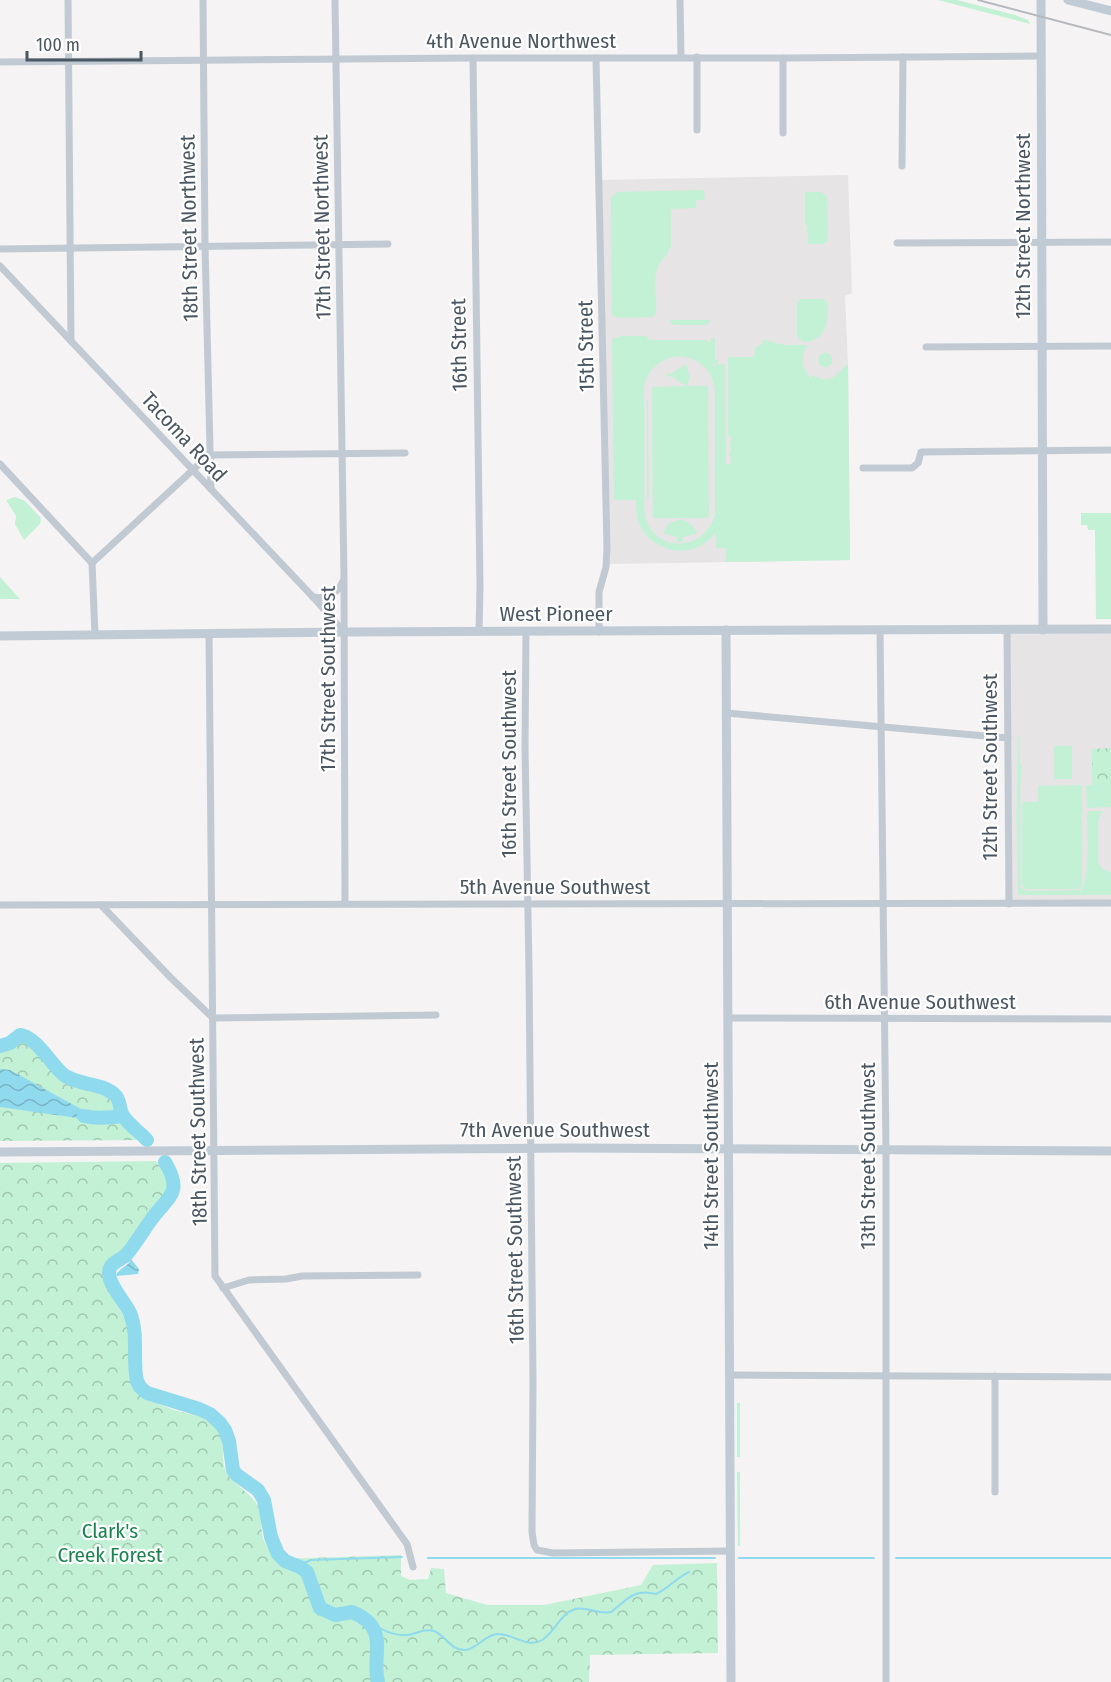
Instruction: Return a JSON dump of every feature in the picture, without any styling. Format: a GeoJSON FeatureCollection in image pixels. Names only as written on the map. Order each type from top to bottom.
{"type":"FeatureCollection","features":[{"type":"Feature","properties":{"kind":"street"},"geometry":{"type":"LineString","coordinates":[[68,0],[71,340]]}},
{"type":"Feature","properties":{"kind":"street","name":"18th Street Northwest"},"geometry":{"type":"LineString","coordinates":[[203,0],[205,246],[211,489]]}},
{"type":"Feature","properties":{"kind":"street","name":"17th Street Northwest"},"geometry":{"type":"LineString","coordinates":[[335,0],[342,454]]}},
{"type":"Feature","properties":{"kind":"street"},"geometry":{"type":"LineString","coordinates":[[680,0],[681,57]]}},
{"type":"Feature","properties":{"kind":"street","name":"12th Street Northwest"},"geometry":{"type":"LineString","coordinates":[[1041,0],[1042,451]]}},
{"type":"Feature","properties":{"kind":"street"},"geometry":{"type":"LineString","coordinates":[[1068,0],[1111,11]]}},
{"type":"Feature","properties":{"kind":"street","name":"4th Avenue Northwest"},"geometry":{"type":"LineString","coordinates":[[0,62],[1041,56]]}},
{"type":"Feature","properties":{"kind":"street"},"geometry":{"type":"LineString","coordinates":[[697,130],[698,57]]}},
{"type":"Feature","properties":{"kind":"street"},"geometry":{"type":"LineString","coordinates":[[902,166],[903,57]]}},
{"type":"Feature","properties":{"kind":"street","name":"16th Street"},"geometry":{"type":"LineString","coordinates":[[473,58],[479,632]]}},
{"type":"Feature","properties":{"kind":"street","name":"15th Street"},"geometry":{"type":"LineString","coordinates":[[596,58],[608,548],[607,564],[599,594],[600,632]]}},
{"type":"Feature","properties":{"kind":"street"},"geometry":{"type":"LineString","coordinates":[[783,58],[783,132]]}},
{"type":"Feature","properties":{"kind":"street"},"geometry":{"type":"LineString","coordinates":[[897,243],[1111,242]]}},
{"type":"Feature","properties":{"kind":"street"},"geometry":{"type":"LineString","coordinates":[[0,249],[387,244]]}},
{"type":"Feature","properties":{"kind":"street","name":"Tacoma Road"},"geometry":{"type":"LineString","coordinates":[[0,266],[344,632]]}},
{"type":"Feature","properties":{"kind":"street"},"geometry":{"type":"LineString","coordinates":[[926,347],[1111,346]]}},
{"type":"Feature","properties":{"kind":"street"},"geometry":{"type":"LineString","coordinates":[[863,468],[912,468],[918,463],[921,452],[1111,450]]}},
{"type":"Feature","properties":{"kind":"street"},"geometry":{"type":"LineString","coordinates":[[1042,451],[1043,630]]}},
{"type":"Feature","properties":{"kind":"street"},"geometry":{"type":"LineString","coordinates":[[92,563],[209,455],[405,453]]}},
{"type":"Feature","properties":{"kind":"street","name":"17th Street Southwest"},"geometry":{"type":"LineString","coordinates":[[342,454],[345,904]]}},
{"type":"Feature","properties":{"kind":"street"},"geometry":{"type":"LineString","coordinates":[[0,464],[92,563],[94,635]]}},
{"type":"Feature","properties":{"kind":"street"},"geometry":{"type":"LineString","coordinates":[[313,597],[332,596],[339,590],[344,579]]}},
{"type":"Feature","properties":{"kind":"street","name":"West Pioneer"},"geometry":{"type":"LineString","coordinates":[[0,636],[344,632],[1111,629]]}},
{"type":"Feature","properties":{"kind":"street","name":"14th Street Southwest"},"geometry":{"type":"LineString","coordinates":[[726,630],[731,1682]]}},
{"type":"Feature","properties":{"kind":"street","name":"12th Street Southwest"},"geometry":{"type":"LineString","coordinates":[[1007,630],[1009,904]]}},
{"type":"Feature","properties":{"kind":"street","name":"16th Street Southwest"},"geometry":{"type":"LineString","coordinates":[[526,631],[533,1382],[532,1532],[534,1545],[537,1550],[553,1553],[730,1551]]}},
{"type":"Feature","properties":{"kind":"street","name":"13th Street Southwest"},"geometry":{"type":"LineString","coordinates":[[880,631],[886,1150],[886,1682]]}},
{"type":"Feature","properties":{"kind":"street","name":"18th Street Southwest"},"geometry":{"type":"LineString","coordinates":[[208,634],[215,1276],[407,1544],[413,1567]]}},
{"type":"Feature","properties":{"kind":"street"},"geometry":{"type":"LineString","coordinates":[[726,713],[1008,738]]}},
{"type":"Feature","properties":{"kind":"street","name":"5th Avenue Southwest"},"geometry":{"type":"LineString","coordinates":[[0,905],[1111,903]]}},
{"type":"Feature","properties":{"kind":"street"},"geometry":{"type":"LineString","coordinates":[[101,905],[213,1018],[436,1015]]}},
{"type":"Feature","properties":{"kind":"street","name":"6th Avenue Southwest"},"geometry":{"type":"LineString","coordinates":[[728,1018],[1111,1019]]}},
{"type":"Feature","properties":{"kind":"street","name":"7th Avenue Southwest"},"geometry":{"type":"LineString","coordinates":[[0,1152],[531,1148],[1111,1151]]}},
{"type":"Feature","properties":{"kind":"street"},"geometry":{"type":"LineString","coordinates":[[223,1288],[249,1280],[302,1276],[418,1275]]}},
{"type":"Feature","properties":{"kind":"street"},"geometry":{"type":"LineString","coordinates":[[730,1375],[1111,1377]]}},
{"type":"Feature","properties":{"kind":"street"},"geometry":{"type":"LineString","coordinates":[[995,1376],[995,1492]]}},
{"type":"Feature","properties":{"kind":"shaded area"},"geometry":{"type":"Polygon","coordinates":[[[848,175],[852,293],[845,296],[850,560],[607,564],[599,180],[848,175]]]}},
{"type":"Feature","properties":{"kind":"shaded area"},"geometry":{"type":"Polygon","coordinates":[[[1111,629],[1111,903],[1009,904],[1007,630],[1111,629]]]}},
{"type":"Feature","properties":{"kind":"green space"},"geometry":{"type":"Polygon","coordinates":[[[938,0],[957,0],[1015,15],[1028,20],[1030,24],[938,0]]]}},
{"type":"Feature","properties":{"kind":"green space"},"geometry":{"type":"Polygon","coordinates":[[[704,190],[705,200],[696,200],[696,208],[671,209],[671,248],[657,269],[655,315],[619,318],[612,315],[611,197],[616,192],[704,190]]]}},
{"type":"Feature","properties":{"kind":"green space"},"geometry":{"type":"Polygon","coordinates":[[[805,192],[821,192],[827,196],[828,242],[825,244],[808,244],[807,225],[805,224],[805,192]]]}},
{"type":"Feature","properties":{"kind":"green space"},"geometry":{"type":"Polygon","coordinates":[[[799,299],[825,299],[825,302],[828,302],[824,329],[817,338],[810,341],[802,342],[797,337],[797,302],[799,299]]]}},
{"type":"Feature","properties":{"kind":"green space"},"geometry":{"type":"Polygon","coordinates":[[[669,320],[711,320],[705,325],[675,325],[669,320]]]}},
{"type":"Feature","properties":{"kind":"green space"},"geometry":{"type":"Polygon","coordinates":[[[621,336],[646,336],[650,340],[707,340],[710,343],[715,337],[715,360],[718,360],[718,363],[712,364],[715,367],[715,364],[725,364],[726,465],[731,463],[729,444],[731,444],[731,437],[728,436],[728,357],[754,357],[755,348],[765,340],[784,345],[808,345],[803,362],[811,378],[813,375],[825,380],[829,379],[837,375],[848,364],[850,560],[726,562],[726,548],[716,548],[716,533],[702,545],[684,550],[665,548],[649,538],[638,520],[636,500],[614,500],[612,339],[621,336]],[[672,357],[656,365],[644,386],[644,508],[647,523],[654,533],[664,540],[676,543],[688,542],[699,537],[709,528],[715,515],[714,383],[704,366],[686,357],[672,357]]]}},
{"type":"Feature","properties":{"kind":"green space"},"geometry":{"type":"Polygon","coordinates":[[[825,353],[830,355],[832,360],[830,365],[825,367],[820,365],[818,360],[820,355],[825,353]]]}},
{"type":"Feature","properties":{"kind":"green space"},"geometry":{"type":"Polygon","coordinates":[[[686,364],[690,377],[687,386],[708,386],[709,518],[653,518],[652,387],[686,386],[671,376],[667,377],[667,373],[671,374],[686,364]]]}},
{"type":"Feature","properties":{"kind":"green space"},"geometry":{"type":"Polygon","coordinates":[[[648,401],[649,499],[647,499],[648,401]]]}},
{"type":"Feature","properties":{"kind":"green space"},"geometry":{"type":"Polygon","coordinates":[[[15,497],[25,501],[41,518],[40,524],[24,540],[15,524],[16,516],[6,500],[15,497]]]}},
{"type":"Feature","properties":{"kind":"green space"},"geometry":{"type":"Polygon","coordinates":[[[1081,513],[1111,513],[1111,619],[1096,619],[1095,530],[1088,530],[1087,525],[1081,525],[1081,513]]]}},
{"type":"Feature","properties":{"kind":"green space"},"geometry":{"type":"Polygon","coordinates":[[[682,519],[692,525],[697,533],[683,537],[683,542],[677,542],[677,537],[663,533],[669,523],[682,519]]]}},
{"type":"Feature","properties":{"kind":"green space"},"geometry":{"type":"Polygon","coordinates":[[[0,577],[20,599],[0,599],[0,577]]]}},
{"type":"Feature","properties":{"kind":"green space"},"geometry":{"type":"Polygon","coordinates":[[[1018,737],[1021,738],[1019,740],[1020,765],[1022,766],[1020,785],[1021,888],[1028,891],[1081,890],[1087,864],[1087,811],[1104,811],[1098,823],[1098,862],[1102,868],[1111,873],[1111,895],[1018,895],[1018,737]]]}},
{"type":"Feature","properties":{"kind":"green space"},"geometry":{"type":"Polygon","coordinates":[[[1054,746],[1072,746],[1072,779],[1054,779],[1054,746]]]}},
{"type":"Feature","properties":{"kind":"green space"},"geometry":{"type":"Polygon","coordinates":[[[1111,748],[1111,785],[1092,785],[1092,749],[1111,748]]]}},
{"type":"Feature","properties":{"kind":"green space"},"geometry":{"type":"Polygon","coordinates":[[[1082,785],[1082,885],[1079,889],[1026,889],[1022,885],[1022,802],[1038,802],[1038,786],[1082,785]]]}},
{"type":"Feature","properties":{"kind":"green space"},"geometry":{"type":"Polygon","coordinates":[[[1086,785],[1111,785],[1111,807],[1087,808],[1086,785]]]}},
{"type":"Feature","properties":{"kind":"green space"},"geometry":{"type":"Polygon","coordinates":[[[20,1035],[38,1046],[64,1075],[110,1092],[117,1098],[122,1115],[147,1140],[0,1141],[0,1046],[10,1043],[20,1035]]]}},
{"type":"Feature","properties":{"kind":"green space","name":"Clark's Creek Forest"},"geometry":{"type":"Polygon","coordinates":[[[156,1161],[169,1180],[168,1194],[125,1252],[108,1264],[103,1273],[106,1285],[128,1326],[133,1382],[140,1393],[151,1400],[176,1411],[204,1418],[215,1425],[221,1437],[227,1473],[258,1506],[264,1541],[279,1559],[401,1555],[401,1576],[410,1580],[428,1579],[431,1568],[444,1569],[446,1593],[487,1605],[544,1605],[641,1585],[653,1565],[717,1563],[718,1653],[590,1655],[589,1682],[0,1682],[0,1163],[156,1161]]]}},
{"type":"Feature","properties":{"kind":"green space"},"geometry":{"type":"Polygon","coordinates":[[[737,1403],[740,1403],[740,1457],[737,1457],[737,1403]]]}},
{"type":"Feature","properties":{"kind":"green space"},"geometry":{"type":"Polygon","coordinates":[[[737,1472],[740,1472],[740,1546],[738,1546],[737,1472]]]}},
{"type":"Feature","properties":{"kind":"water"},"geometry":{"type":"Polygon","coordinates":[[[0,1069],[10,1070],[81,1109],[84,1116],[77,1118],[0,1107],[0,1069]]]}},
{"type":"Feature","properties":{"kind":"water"},"geometry":{"type":"Polygon","coordinates":[[[131,1259],[139,1269],[138,1274],[117,1276],[116,1274],[131,1259]]]}},
{"type":"Feature","properties":{"kind":"waterway"},"geometry":{"type":"LineString","coordinates":[[0,1046],[10,1043],[20,1035],[26,1037],[38,1046],[64,1075],[104,1088],[116,1096],[124,1117],[147,1140]]}},
{"type":"Feature","properties":{"kind":"waterway"},"geometry":{"type":"LineString","coordinates":[[84,1116],[94,1118],[122,1116]]}},
{"type":"Feature","properties":{"kind":"waterway"},"geometry":{"type":"LineString","coordinates":[[165,1162],[173,1181],[172,1194],[127,1254],[111,1266],[109,1273],[112,1285],[133,1321],[137,1381],[147,1393],[199,1409],[210,1414],[220,1423],[229,1441],[233,1470],[258,1490],[264,1500],[271,1537],[278,1554],[285,1561],[307,1572],[320,1608],[335,1615],[352,1612],[364,1618],[372,1626],[377,1642],[378,1682]]}},
{"type":"Feature","properties":{"kind":"waterway"},"geometry":{"type":"LineString","coordinates":[[297,1566],[311,1560],[402,1557]]}},
{"type":"Feature","properties":{"kind":"waterway"},"geometry":{"type":"LineString","coordinates":[[428,1558],[715,1558]]}},
{"type":"Feature","properties":{"kind":"waterway"},"geometry":{"type":"LineString","coordinates":[[739,1558],[874,1558]]}},
{"type":"Feature","properties":{"kind":"waterway"},"geometry":{"type":"LineString","coordinates":[[896,1558],[1111,1558]]}},
{"type":"Feature","properties":{"kind":"waterway"},"geometry":{"type":"LineString","coordinates":[[361,1617],[394,1634],[407,1635],[434,1631],[460,1650],[469,1649],[497,1634],[531,1643],[547,1637],[570,1611],[584,1609],[611,1612],[631,1596],[642,1593],[656,1594],[689,1572]]}},
{"type":"Feature","properties":{"kind":"railway"},"geometry":{"type":"LineString","coordinates":[[978,0],[1111,35]]}}]}
